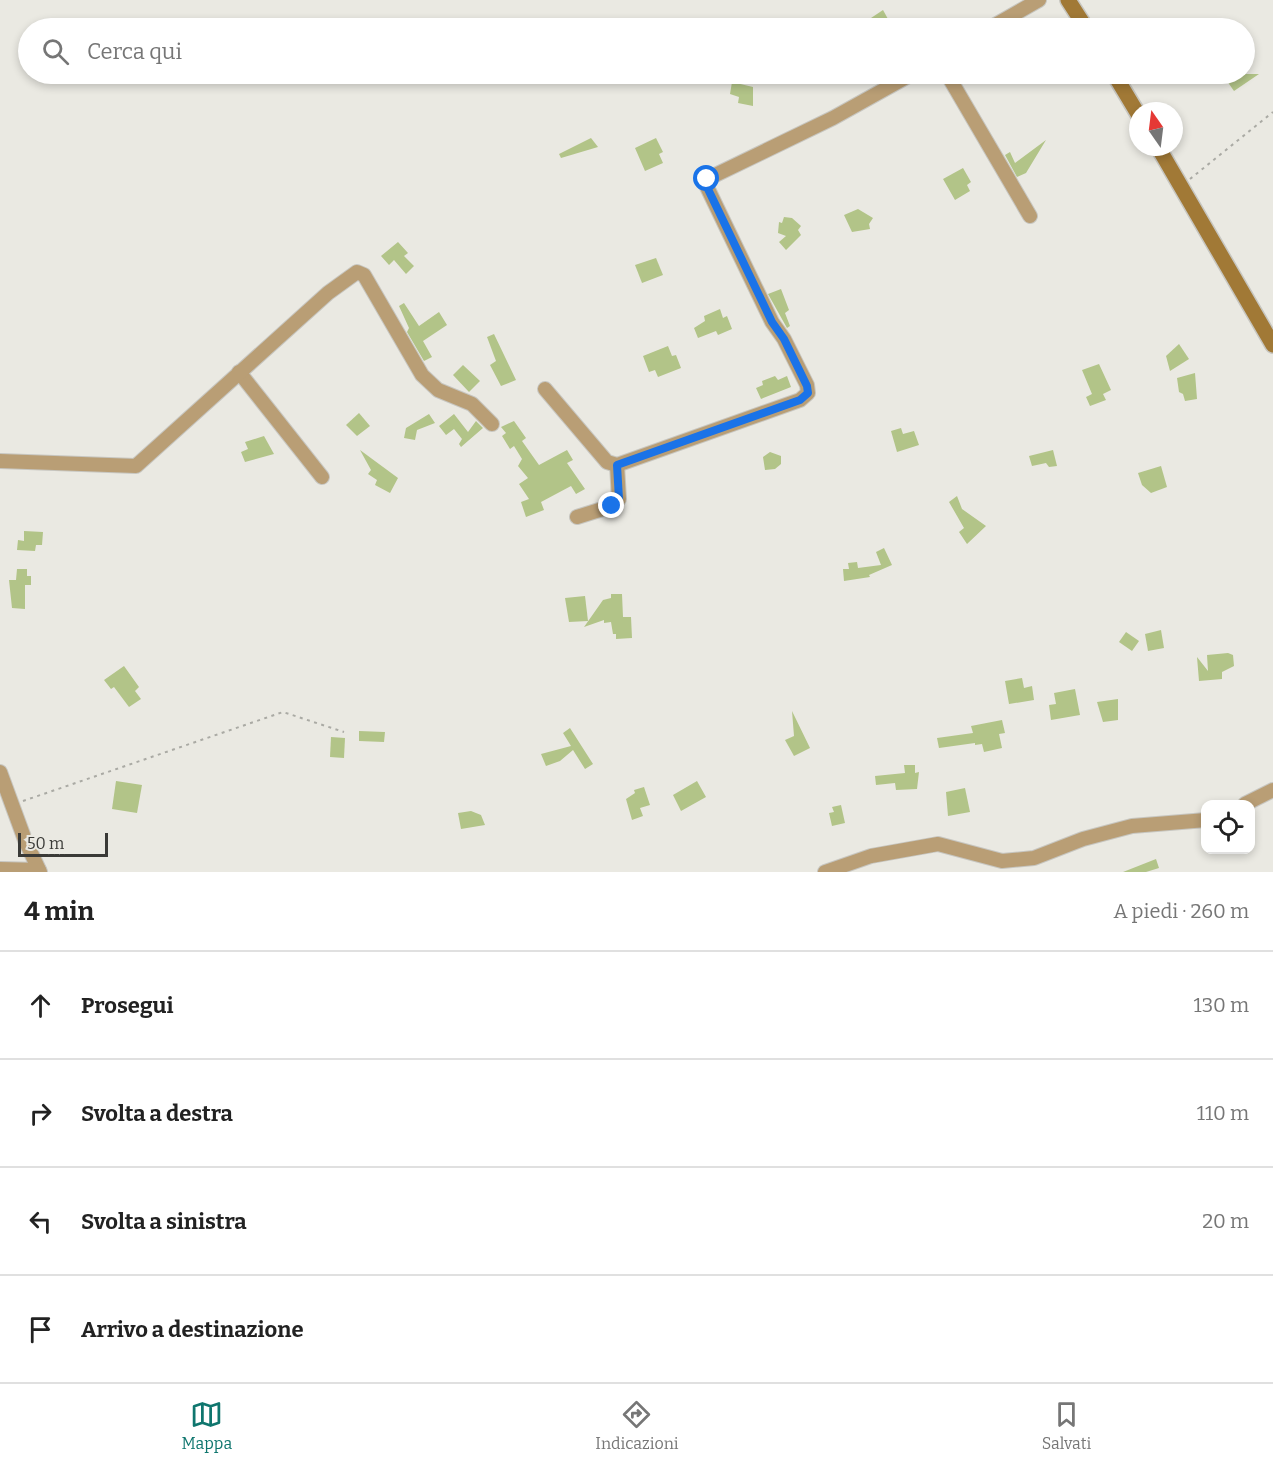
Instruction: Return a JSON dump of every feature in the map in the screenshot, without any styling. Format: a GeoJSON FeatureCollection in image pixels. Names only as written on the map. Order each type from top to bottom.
{"type":"FeatureCollection","features":[{"type":"Feature","properties":{"kind":"main road"},"geometry":{"type":"LineString","coordinates":[[1068,0],[1080,18]]}},
{"type":"Feature","properties":{"kind":"main road"},"geometry":{"type":"LineString","coordinates":[[1120,84],[1131,102]]}},
{"type":"Feature","properties":{"kind":"main road"},"geometry":{"type":"LineString","coordinates":[[1163,156],[1273,345]]}},
{"type":"Feature","properties":{"kind":"street"},"geometry":{"type":"LineString","coordinates":[[1008,18],[1039,0]]}},
{"type":"Feature","properties":{"kind":"street"},"geometry":{"type":"LineString","coordinates":[[544,389],[607,462],[617,465],[800,400],[808,393],[798,367],[784,339],[772,322],[706,185],[707,179],[833,118],[894,84]]}},
{"type":"Feature","properties":{"kind":"street"},"geometry":{"type":"LineString","coordinates":[[953,84],[1030,216]]}},
{"type":"Feature","properties":{"kind":"street"},"geometry":{"type":"LineString","coordinates":[[0,461],[136,466],[328,293],[357,272],[364,275],[422,375],[438,390],[472,404],[492,424]]}},
{"type":"Feature","properties":{"kind":"street"},"geometry":{"type":"LineString","coordinates":[[239,372],[322,477]]}},
{"type":"Feature","properties":{"kind":"street"},"geometry":{"type":"LineString","coordinates":[[577,518],[612,506],[619,499],[617,465]]}},
{"type":"Feature","properties":{"kind":"street"},"geometry":{"type":"LineString","coordinates":[[0,772],[39,871],[0,869]]}},
{"type":"Feature","properties":{"kind":"street"},"geometry":{"type":"LineString","coordinates":[[1253,800],[1273,790]]}},
{"type":"Feature","properties":{"kind":"street"},"geometry":{"type":"LineString","coordinates":[[825,872],[871,856],[938,844],[1002,861],[1034,858],[1083,839],[1132,826],[1201,820]]}},
{"type":"Feature","properties":{"kind":"path"},"geometry":{"type":"LineString","coordinates":[[1181,187],[1273,112]]}},
{"type":"Feature","properties":{"kind":"path"},"geometry":{"type":"LineString","coordinates":[[11,803],[37,798],[283,712],[344,732]]}},
{"type":"Feature","properties":{"kind":"building"},"geometry":{"type":"Polygon","coordinates":[[[883,10],[887,18],[871,18],[883,10]]]}},
{"type":"Feature","properties":{"kind":"building"},"geometry":{"type":"Polygon","coordinates":[[[732,84],[753,87],[753,106],[738,103],[739,97],[730,94],[732,84]]]}},
{"type":"Feature","properties":{"kind":"building"},"geometry":{"type":"Polygon","coordinates":[[[1229,84],[1244,84],[1234,91],[1229,84]]]}},
{"type":"Feature","properties":{"kind":"building"},"geometry":{"type":"Polygon","coordinates":[[[591,138],[598,147],[561,158],[559,154],[591,138]]]}},
{"type":"Feature","properties":{"kind":"building"},"geometry":{"type":"Polygon","coordinates":[[[656,138],[663,152],[659,154],[663,163],[645,171],[635,148],[656,138]]]}},
{"type":"Feature","properties":{"kind":"building"},"geometry":{"type":"Polygon","coordinates":[[[1046,140],[1026,173],[1017,177],[1005,155],[1010,152],[1015,163],[1046,140]]]}},
{"type":"Feature","properties":{"kind":"building"},"geometry":{"type":"Polygon","coordinates":[[[963,168],[971,182],[967,185],[970,191],[955,200],[943,179],[963,168]]]}},
{"type":"Feature","properties":{"kind":"building"},"geometry":{"type":"Polygon","coordinates":[[[858,209],[873,218],[869,224],[870,229],[852,232],[844,215],[858,209]]]}},
{"type":"Feature","properties":{"kind":"building"},"geometry":{"type":"Polygon","coordinates":[[[784,217],[792,218],[801,226],[798,230],[801,235],[786,250],[779,242],[786,236],[778,233],[779,222],[782,223],[784,217]]]}},
{"type":"Feature","properties":{"kind":"building"},"geometry":{"type":"Polygon","coordinates":[[[398,242],[408,253],[404,256],[414,266],[406,274],[394,260],[389,265],[381,256],[398,242]]]}},
{"type":"Feature","properties":{"kind":"building"},"geometry":{"type":"Polygon","coordinates":[[[656,258],[663,275],[642,283],[635,265],[656,258]]]}},
{"type":"Feature","properties":{"kind":"building"},"geometry":{"type":"Polygon","coordinates":[[[781,289],[789,310],[785,313],[790,326],[787,328],[768,294],[781,289]]]}},
{"type":"Feature","properties":{"kind":"building"},"geometry":{"type":"Polygon","coordinates":[[[404,303],[419,326],[439,312],[447,325],[423,341],[432,357],[424,361],[407,332],[409,328],[399,306],[404,303]]]}},
{"type":"Feature","properties":{"kind":"building"},"geometry":{"type":"Polygon","coordinates":[[[720,309],[723,318],[727,316],[732,329],[718,335],[716,331],[698,338],[694,328],[705,321],[704,316],[720,309]]]}},
{"type":"Feature","properties":{"kind":"building"},"geometry":{"type":"Polygon","coordinates":[[[494,334],[516,380],[501,386],[490,365],[496,361],[487,337],[494,334]]]}},
{"type":"Feature","properties":{"kind":"building"},"geometry":{"type":"Polygon","coordinates":[[[1179,344],[1189,359],[1170,371],[1166,356],[1179,344]]]}},
{"type":"Feature","properties":{"kind":"building"},"geometry":{"type":"Polygon","coordinates":[[[668,346],[672,356],[676,355],[681,368],[658,377],[655,370],[649,372],[643,356],[668,346]]]}},
{"type":"Feature","properties":{"kind":"building"},"geometry":{"type":"Polygon","coordinates":[[[1099,364],[1111,390],[1103,394],[1106,400],[1090,406],[1086,397],[1092,394],[1082,370],[1099,364]]]}},
{"type":"Feature","properties":{"kind":"building"},"geometry":{"type":"Polygon","coordinates":[[[463,365],[480,381],[469,392],[453,375],[463,365]]]}},
{"type":"Feature","properties":{"kind":"building"},"geometry":{"type":"Polygon","coordinates":[[[1195,373],[1197,399],[1185,401],[1183,394],[1179,392],[1177,378],[1195,373]]]}},
{"type":"Feature","properties":{"kind":"building"},"geometry":{"type":"Polygon","coordinates":[[[775,376],[778,380],[787,376],[791,387],[761,399],[756,388],[763,385],[762,381],[775,376]]]}},
{"type":"Feature","properties":{"kind":"building"},"geometry":{"type":"Polygon","coordinates":[[[359,413],[370,426],[357,436],[346,425],[359,413]]]}},
{"type":"Feature","properties":{"kind":"building"},"geometry":{"type":"Polygon","coordinates":[[[429,414],[435,423],[417,430],[415,440],[404,438],[406,428],[429,414]]]}},
{"type":"Feature","properties":{"kind":"building"},"geometry":{"type":"Polygon","coordinates":[[[454,414],[468,432],[476,421],[483,428],[461,447],[459,444],[462,439],[454,429],[446,435],[439,426],[454,414]]]}},
{"type":"Feature","properties":{"kind":"building"},"geometry":{"type":"Polygon","coordinates":[[[514,421],[526,438],[522,441],[539,465],[567,450],[573,460],[567,463],[585,489],[576,494],[571,486],[541,502],[544,510],[526,517],[521,502],[529,499],[519,484],[528,478],[518,466],[522,459],[514,446],[510,449],[502,436],[506,433],[501,427],[514,421]]]}},
{"type":"Feature","properties":{"kind":"building"},"geometry":{"type":"Polygon","coordinates":[[[901,428],[903,434],[914,431],[919,445],[897,452],[891,431],[901,428]]]}},
{"type":"Feature","properties":{"kind":"building"},"geometry":{"type":"Polygon","coordinates":[[[264,436],[274,454],[245,462],[241,452],[248,449],[245,442],[264,436]]]}},
{"type":"Feature","properties":{"kind":"building"},"geometry":{"type":"Polygon","coordinates":[[[360,450],[398,478],[390,493],[375,485],[377,480],[368,474],[371,470],[360,450]]]}},
{"type":"Feature","properties":{"kind":"building"},"geometry":{"type":"Polygon","coordinates":[[[1053,450],[1057,466],[1049,467],[1046,463],[1032,466],[1029,456],[1053,450]]]}},
{"type":"Feature","properties":{"kind":"building"},"geometry":{"type":"Polygon","coordinates":[[[770,452],[781,456],[781,464],[775,469],[765,470],[763,457],[770,452]]]}},
{"type":"Feature","properties":{"kind":"building"},"geometry":{"type":"Polygon","coordinates":[[[1161,466],[1167,487],[1151,493],[1142,485],[1138,473],[1161,466]]]}},
{"type":"Feature","properties":{"kind":"building"},"geometry":{"type":"Polygon","coordinates":[[[957,496],[962,509],[986,526],[967,544],[959,532],[964,528],[949,502],[957,496]]]}},
{"type":"Feature","properties":{"kind":"building"},"geometry":{"type":"Polygon","coordinates":[[[24,531],[43,532],[42,545],[36,545],[35,551],[17,550],[18,540],[24,541],[24,531]]]}},
{"type":"Feature","properties":{"kind":"building"},"geometry":{"type":"Polygon","coordinates":[[[884,548],[892,565],[869,575],[870,577],[844,581],[843,569],[849,569],[848,563],[857,562],[858,568],[881,565],[876,552],[884,548]]]}},
{"type":"Feature","properties":{"kind":"building"},"geometry":{"type":"Polygon","coordinates":[[[17,569],[27,569],[27,576],[31,576],[31,585],[25,585],[25,609],[12,608],[9,580],[16,580],[17,569]]]}},
{"type":"Feature","properties":{"kind":"building"},"geometry":{"type":"Polygon","coordinates":[[[611,594],[622,594],[623,617],[631,617],[632,638],[616,639],[611,622],[604,623],[604,620],[584,627],[603,600],[611,598],[611,594]]]}},
{"type":"Feature","properties":{"kind":"building"},"geometry":{"type":"Polygon","coordinates":[[[585,596],[588,621],[569,622],[565,598],[585,596]]]}},
{"type":"Feature","properties":{"kind":"building"},"geometry":{"type":"Polygon","coordinates":[[[1161,630],[1164,648],[1148,651],[1145,634],[1161,630]]]}},
{"type":"Feature","properties":{"kind":"building"},"geometry":{"type":"Polygon","coordinates":[[[1126,632],[1139,641],[1132,651],[1119,642],[1126,632]]]}},
{"type":"Feature","properties":{"kind":"building"},"geometry":{"type":"Polygon","coordinates":[[[1228,653],[1233,655],[1234,666],[1222,672],[1222,679],[1199,681],[1197,657],[1208,671],[1207,655],[1228,653]]]}},
{"type":"Feature","properties":{"kind":"building"},"geometry":{"type":"Polygon","coordinates":[[[124,666],[139,687],[135,691],[141,699],[129,707],[114,687],[111,689],[104,680],[124,666]]]}},
{"type":"Feature","properties":{"kind":"building"},"geometry":{"type":"Polygon","coordinates":[[[1022,678],[1024,688],[1032,686],[1034,700],[1009,704],[1005,681],[1022,678]]]}},
{"type":"Feature","properties":{"kind":"building"},"geometry":{"type":"Polygon","coordinates":[[[1075,689],[1080,715],[1051,720],[1049,705],[1056,704],[1054,693],[1075,689]]]}},
{"type":"Feature","properties":{"kind":"building"},"geometry":{"type":"Polygon","coordinates":[[[1118,699],[1118,720],[1103,722],[1097,702],[1118,699]]]}},
{"type":"Feature","properties":{"kind":"building"},"geometry":{"type":"Polygon","coordinates":[[[792,711],[810,748],[794,756],[785,740],[794,736],[792,711]]]}},
{"type":"Feature","properties":{"kind":"building"},"geometry":{"type":"Polygon","coordinates":[[[1002,720],[1005,733],[999,734],[1002,748],[984,752],[982,744],[975,745],[975,743],[939,748],[937,738],[973,733],[971,726],[1002,720]]]}},
{"type":"Feature","properties":{"kind":"building"},"geometry":{"type":"Polygon","coordinates":[[[570,728],[593,764],[585,769],[573,750],[560,761],[546,766],[541,754],[571,746],[563,733],[570,728]]]}},
{"type":"Feature","properties":{"kind":"building"},"geometry":{"type":"Polygon","coordinates":[[[359,731],[385,732],[384,742],[359,741],[359,731]]]}},
{"type":"Feature","properties":{"kind":"building"},"geometry":{"type":"Polygon","coordinates":[[[331,737],[345,738],[344,758],[330,757],[331,737]]]}},
{"type":"Feature","properties":{"kind":"building"},"geometry":{"type":"Polygon","coordinates":[[[904,765],[915,765],[915,773],[919,772],[917,789],[896,790],[895,783],[876,785],[875,776],[905,773],[904,765]]]}},
{"type":"Feature","properties":{"kind":"building"},"geometry":{"type":"Polygon","coordinates":[[[116,781],[142,785],[137,813],[112,809],[116,781]]]}},
{"type":"Feature","properties":{"kind":"building"},"geometry":{"type":"Polygon","coordinates":[[[697,781],[706,797],[681,811],[673,795],[697,781]]]}},
{"type":"Feature","properties":{"kind":"building"},"geometry":{"type":"Polygon","coordinates":[[[644,787],[650,805],[640,808],[643,816],[632,820],[626,799],[635,793],[634,790],[644,787]]]}},
{"type":"Feature","properties":{"kind":"building"},"geometry":{"type":"Polygon","coordinates":[[[965,788],[970,812],[948,816],[946,792],[965,788]]]}},
{"type":"Feature","properties":{"kind":"building"},"geometry":{"type":"Polygon","coordinates":[[[841,805],[845,823],[832,826],[829,813],[834,812],[832,807],[841,805]]]}},
{"type":"Feature","properties":{"kind":"building"},"geometry":{"type":"Polygon","coordinates":[[[471,811],[481,815],[485,825],[461,829],[458,813],[471,811]]]}},
{"type":"Feature","properties":{"kind":"building"},"geometry":{"type":"Polygon","coordinates":[[[1156,859],[1159,868],[1146,872],[1123,872],[1156,859]]]}},
{"type":"Feature","properties":{"kind":"route"},"geometry":{"type":"LineString","coordinates":[[612,506],[619,499],[617,465],[800,400],[808,393],[807,386],[784,339],[772,322],[706,185],[707,179]]}}]}
